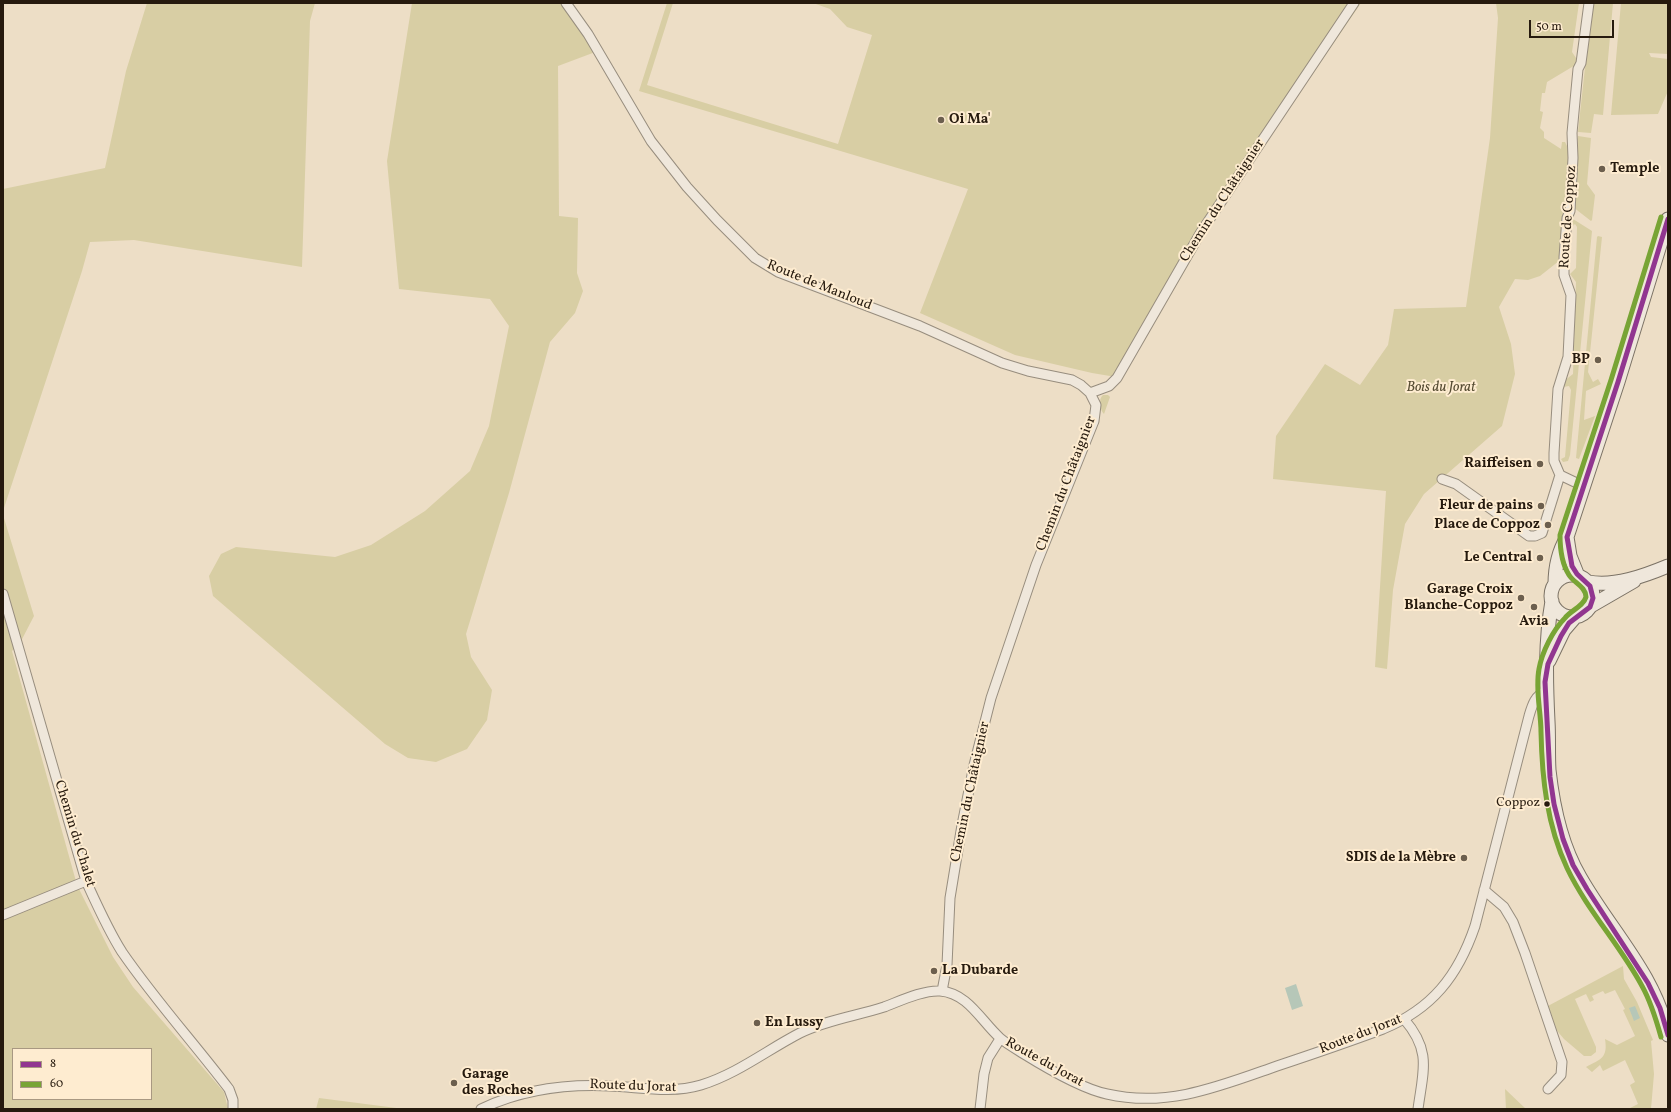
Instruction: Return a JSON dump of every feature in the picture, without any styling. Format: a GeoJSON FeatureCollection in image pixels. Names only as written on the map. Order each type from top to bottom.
{"type":"FeatureCollection","features":[{"type":"Feature","properties":{"kind":"main road"},"geometry":{"type":"LineString","coordinates":[[1555,584],[1558,556],[1567,537],[1618,382],[1668,219]]}},
{"type":"Feature","properties":{"kind":"main road"},"geometry":{"type":"LineString","coordinates":[[1567,537],[1570,556],[1592,592],[1593,597],[1589,607]]}},
{"type":"Feature","properties":{"kind":"main road"},"geometry":{"type":"LineString","coordinates":[[1668,566],[1645,575],[1607,584],[1565,576],[1555,584],[1552,589],[1552,601],[1548,626],[1546,669],[1549,770],[1555,807],[1563,840],[1579,877],[1646,979],[1663,1016],[1668,1035]]}},
{"type":"Feature","properties":{"kind":"main road"},"geometry":{"type":"LineString","coordinates":[[1546,669],[1559,638],[1576,616],[1645,575]]}},
{"type":"Feature","properties":{"kind":"main road"},"geometry":{"type":"LineString","coordinates":[[1552,601],[1560,612],[1565,615],[1576,616]]}},
{"type":"Feature","properties":{"kind":"street","name":"Route de Manloud"},"geometry":{"type":"LineString","coordinates":[[566,3],[588,34],[651,141],[702,204],[736,241],[755,258],[778,272],[920,326],[1002,362],[1028,371],[1072,380],[1081,385],[1090,393]]}},
{"type":"Feature","properties":{"kind":"street","name":"Chemin du Châtaignier"},"geometry":{"type":"LineString","coordinates":[[942,991],[947,966],[950,898],[974,765],[991,698],[1036,565],[1094,421],[1096,405],[1090,393],[1109,386],[1117,378],[1201,232],[1354,3]]}},
{"type":"Feature","properties":{"kind":"street","name":"Route de Coppoz"},"geometry":{"type":"LineString","coordinates":[[1560,475],[1554,461],[1558,389],[1568,357],[1571,295],[1564,275],[1565,238],[1567,218],[1570,211],[1573,158],[1572,133],[1577,72],[1581,63],[1589,3]]}},
{"type":"Feature","properties":{"kind":"street"},"geometry":{"type":"LineString","coordinates":[[1442,479],[1456,484],[1529,536],[1535,536],[1542,533],[1560,475],[1583,486]]}},
{"type":"Feature","properties":{"kind":"street","name":"Chemin du Chalet"},"geometry":{"type":"LineString","coordinates":[[3,594],[86,881],[105,922],[122,951],[160,1005],[229,1089],[233,1100],[233,1109]]}},
{"type":"Feature","properties":{"kind":"street","name":"Route du Jorat"},"geometry":{"type":"LineString","coordinates":[[481,1109],[494,1102],[556,1088],[593,1085],[656,1090],[692,1087],[728,1074],[802,1032],[815,1027],[862,1014],[924,993],[942,991],[958,997],[969,1005],[1000,1039],[1026,1055],[1092,1090],[1105,1094],[1135,1098],[1162,1098],[1190,1095],[1227,1084],[1383,1029],[1404,1020],[1431,1000],[1440,991],[1458,967],[1471,937],[1529,716],[1534,702],[1539,694],[1546,691]]}},
{"type":"Feature","properties":{"kind":"street"},"geometry":{"type":"LineString","coordinates":[[3,915],[86,881]]}},
{"type":"Feature","properties":{"kind":"street"},"geometry":{"type":"LineString","coordinates":[[1484,890],[1504,907],[1513,922],[1560,1055],[1562,1062],[1561,1075],[1548,1089]]}},
{"type":"Feature","properties":{"kind":"street"},"geometry":{"type":"LineString","coordinates":[[1404,1020],[1422,1047],[1424,1066],[1418,1109]]}},
{"type":"Feature","properties":{"kind":"street"},"geometry":{"type":"LineString","coordinates":[[980,1109],[984,1074],[988,1058],[1000,1039]]}},
{"type":"Feature","properties":{"kind":"green space"},"geometry":{"type":"Polygon","coordinates":[[[147,3],[315,3],[310,21],[302,267],[134,240],[90,242],[82,271],[3,511],[3,189],[105,168],[126,71],[147,3]]]}},
{"type":"Feature","properties":{"kind":"green space"},"geometry":{"type":"Polygon","coordinates":[[[412,3],[566,3],[598,51],[558,66],[559,216],[578,218],[577,273],[583,291],[575,313],[550,342],[509,493],[466,634],[471,657],[492,690],[487,720],[467,749],[436,762],[408,758],[385,744],[213,596],[209,576],[221,554],[236,547],[335,557],[371,545],[425,511],[470,471],[489,426],[509,326],[490,299],[399,289],[387,161],[412,3]]]}},
{"type":"Feature","properties":{"kind":"green space"},"geometry":{"type":"Polygon","coordinates":[[[667,3],[673,3],[647,85],[838,144],[872,35],[847,27],[830,9],[813,3],[1361,3],[1223,205],[1122,378],[1092,373],[1015,355],[920,313],[968,189],[639,91],[667,3]]]}},
{"type":"Feature","properties":{"kind":"green space","name":"Bois du Jorat"},"geometry":{"type":"Polygon","coordinates":[[[1496,3],[1579,3],[1572,52],[1578,61],[1577,64],[1547,82],[1545,93],[1542,93],[1540,111],[1543,112],[1540,128],[1544,132],[1544,138],[1561,149],[1562,142],[1565,142],[1573,158],[1564,257],[1540,276],[1528,280],[1515,279],[1499,307],[1511,344],[1515,374],[1502,426],[1424,494],[1405,524],[1393,590],[1387,669],[1375,667],[1386,491],[1273,479],[1276,436],[1325,364],[1360,385],[1388,345],[1394,309],[1466,307],[1490,138],[1498,18],[1496,3]]]}},
{"type":"Feature","properties":{"kind":"green space"},"geometry":{"type":"Polygon","coordinates":[[[1592,3],[1613,3],[1603,115],[1594,114],[1591,133],[1578,132],[1592,3]]]}},
{"type":"Feature","properties":{"kind":"green space"},"geometry":{"type":"Polygon","coordinates":[[[1621,3],[1668,3],[1668,54],[1649,53],[1651,57],[1668,59],[1668,91],[1658,114],[1611,115],[1621,3]]]}},
{"type":"Feature","properties":{"kind":"green space"},"geometry":{"type":"Polygon","coordinates":[[[1578,136],[1591,138],[1587,184],[1595,195],[1591,221],[1573,207],[1578,136]]]}},
{"type":"Feature","properties":{"kind":"green space"},"geometry":{"type":"Polygon","coordinates":[[[1573,219],[1592,231],[1570,455],[1568,461],[1563,462],[1561,459],[1565,457],[1571,390],[1569,386],[1563,387],[1564,381],[1573,374],[1576,282],[1570,274],[1576,268],[1577,227],[1575,224],[1569,229],[1570,221],[1573,219]]]}},
{"type":"Feature","properties":{"kind":"green space"},"geometry":{"type":"Polygon","coordinates":[[[1598,236],[1602,237],[1588,372],[1593,382],[1598,379],[1601,384],[1586,391],[1584,420],[1595,416],[1579,459],[1576,458],[1598,236]]]}},
{"type":"Feature","properties":{"kind":"green space"},"geometry":{"type":"Polygon","coordinates":[[[1103,395],[1108,395],[1110,397],[1104,414],[1101,410],[1100,404],[1100,399],[1103,395]]]}},
{"type":"Feature","properties":{"kind":"green space"},"geometry":{"type":"Polygon","coordinates":[[[3,515],[34,616],[20,643],[12,651],[77,885],[113,957],[133,987],[224,1092],[228,1109],[3,1109],[3,515]]]}},
{"type":"Feature","properties":{"kind":"green space"},"geometry":{"type":"Polygon","coordinates":[[[1623,966],[1624,979],[1637,1002],[1653,1040],[1651,1041],[1654,1074],[1651,1109],[1628,1109],[1638,1104],[1630,1085],[1635,1082],[1625,1060],[1603,1071],[1600,1065],[1592,1072],[1586,1067],[1602,1057],[1606,1045],[1605,1039],[1617,1045],[1635,1036],[1623,1010],[1625,1009],[1615,990],[1605,994],[1603,991],[1592,996],[1594,1000],[1590,1002],[1586,994],[1575,999],[1596,1047],[1596,1052],[1591,1056],[1584,1056],[1564,1039],[1553,1026],[1546,1007],[1623,966]]]}},
{"type":"Feature","properties":{"kind":"green space"},"geometry":{"type":"Polygon","coordinates":[[[1505,1089],[1526,1109],[1506,1109],[1505,1089]]]}},
{"type":"Feature","properties":{"kind":"green space"},"geometry":{"type":"Polygon","coordinates":[[[319,1098],[404,1109],[316,1109],[319,1098]]]}},
{"type":"Feature","properties":{"kind":"shaded area"},"geometry":{"type":"Polygon","coordinates":[[[1296,984],[1303,1006],[1292,1010],[1285,988],[1296,984]]]}},
{"type":"Feature","properties":{"kind":"shaded area"},"geometry":{"type":"Polygon","coordinates":[[[1635,1006],[1640,1018],[1634,1021],[1629,1008],[1635,1006]]]}},
{"type":"Feature","properties":{"kind":"transit line","name":"60"},"geometry":{"type":"LineString","coordinates":[[1661,217],[1611,380],[1560,535],[1561,551],[1567,571],[1571,578],[1584,590],[1586,597],[1580,606],[1568,615],[1561,623],[1552,635],[1545,649],[1539,669],[1538,700],[1541,724],[1544,784],[1550,818],[1560,852],[1584,898],[1624,956],[1642,986],[1651,1004],[1661,1037]]}},
{"type":"Feature","properties":{"kind":"transit line","name":"8"},"geometry":{"type":"LineString","coordinates":[[1668,219],[1618,382],[1567,537],[1572,566],[1577,574],[1590,586],[1593,598],[1590,607],[1569,623],[1561,636],[1548,664],[1545,682],[1550,777],[1554,804],[1563,839],[1573,865],[1587,889],[1648,983],[1660,1008],[1668,1035]]}},
{"type":"Feature","properties":{"kind":"place","name":"Oi Ma'"},"geometry":{"type":"Point","coordinates":[941,120]}},
{"type":"Feature","properties":{"kind":"place","name":"Temple"},"geometry":{"type":"Point","coordinates":[1602,169]}},
{"type":"Feature","properties":{"kind":"place","name":"BP"},"geometry":{"type":"Point","coordinates":[1598,360]}},
{"type":"Feature","properties":{"kind":"place","name":"Raiffeisen"},"geometry":{"type":"Point","coordinates":[1540,464]}},
{"type":"Feature","properties":{"kind":"place","name":"Fleur de pains"},"geometry":{"type":"Point","coordinates":[1541,506]}},
{"type":"Feature","properties":{"kind":"place","name":"Place de Coppoz"},"geometry":{"type":"Point","coordinates":[1548,525]}},
{"type":"Feature","properties":{"kind":"place","name":"Le Central"},"geometry":{"type":"Point","coordinates":[1540,558]}},
{"type":"Feature","properties":{"kind":"place","name":"Garage Croix Blanche-Coppoz"},"geometry":{"type":"Point","coordinates":[1521,598]}},
{"type":"Feature","properties":{"kind":"place","name":"Avia"},"geometry":{"type":"Point","coordinates":[1534,607]}},
{"type":"Feature","properties":{"kind":"place","name":"Coppoz"},"geometry":{"type":"Point","coordinates":[1547,804]}},
{"type":"Feature","properties":{"kind":"place","name":"SDIS de la Mèbre"},"geometry":{"type":"Point","coordinates":[1464,858]}},
{"type":"Feature","properties":{"kind":"place","name":"La Dubarde"},"geometry":{"type":"Point","coordinates":[934,971]}},
{"type":"Feature","properties":{"kind":"place","name":"En Lussy"},"geometry":{"type":"Point","coordinates":[757,1023]}},
{"type":"Feature","properties":{"kind":"place","name":"Garage des Roches"},"geometry":{"type":"Point","coordinates":[454,1083]}}]}
